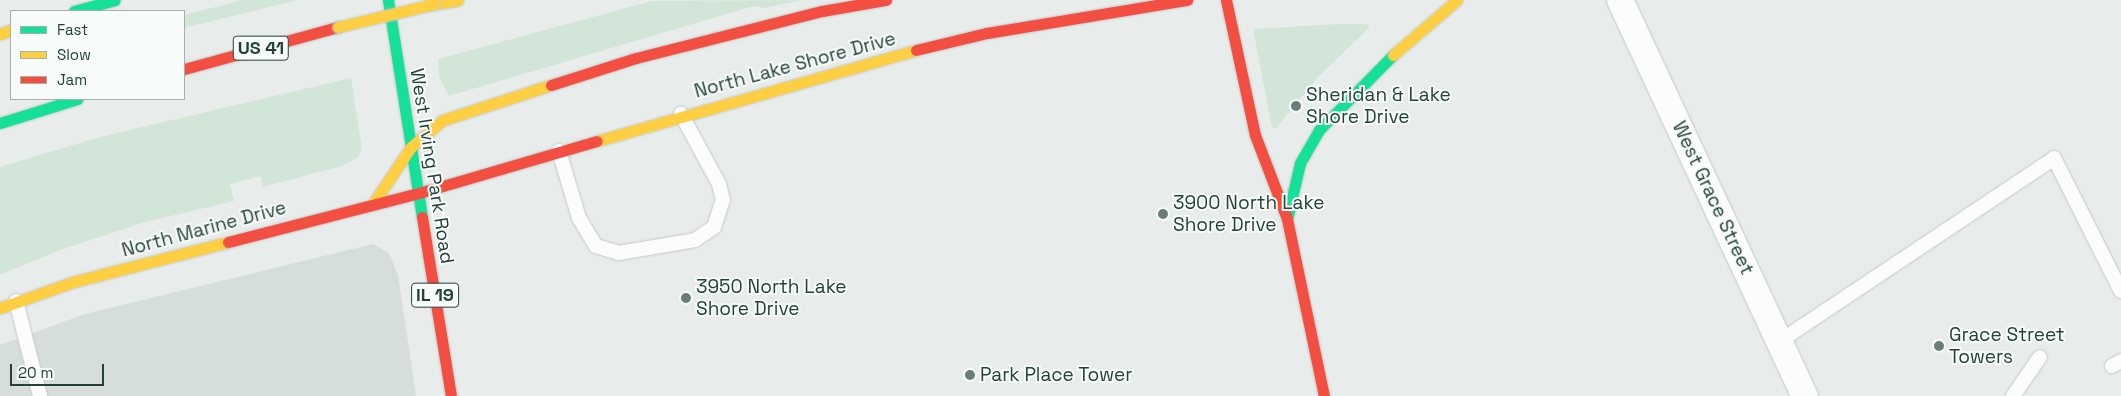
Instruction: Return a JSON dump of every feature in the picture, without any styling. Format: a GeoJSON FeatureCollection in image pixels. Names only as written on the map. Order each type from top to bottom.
{"type":"FeatureCollection","features":[{"type":"Feature","properties":{"kind":"main road"},"geometry":{"type":"LineString","coordinates":[[78,10],[115,0]]}},
{"type":"Feature","properties":{"kind":"main road","name":"West Irving Park Road"},"geometry":{"type":"LineString","coordinates":[[388,0],[450,396]]}},
{"type":"Feature","properties":{"kind":"main road","name":"US 41"},"geometry":{"type":"LineString","coordinates":[[185,69],[338,27],[458,0]]}},
{"type":"Feature","properties":{"kind":"main road"},"geometry":{"type":"LineString","coordinates":[[372,205],[411,146],[443,120],[636,58],[822,11],[886,0]]}},
{"type":"Feature","properties":{"kind":"main road","name":"North Lake Shore Drive"},"geometry":{"type":"LineString","coordinates":[[419,193],[681,114],[987,33],[1187,0]]}},
{"type":"Feature","properties":{"kind":"main road"},"geometry":{"type":"LineString","coordinates":[[1226,0],[1255,135],[1287,219],[1324,396]]}},
{"type":"Feature","properties":{"kind":"main road"},"geometry":{"type":"LineString","coordinates":[[1287,219],[1300,163],[1320,129],[1382,65],[1457,0]]}},
{"type":"Feature","properties":{"kind":"main road"},"geometry":{"type":"LineString","coordinates":[[0,123],[74,100]]}},
{"type":"Feature","properties":{"kind":"main road","name":"North Marine Drive"},"geometry":{"type":"LineString","coordinates":[[0,308],[73,282],[419,193]]}},
{"type":"Feature","properties":{"kind":"street","name":"West Grace Street"},"geometry":{"type":"LineString","coordinates":[[1620,0],[1805,396]]}},
{"type":"Feature","properties":{"kind":"lane"},"geometry":{"type":"LineString","coordinates":[[559,151],[579,218],[596,246],[619,253],[695,240],[714,227],[723,200],[719,184],[681,114]]}},
{"type":"Feature","properties":{"kind":"lane"},"geometry":{"type":"LineString","coordinates":[[1780,341],[2054,158],[2121,290]]}},
{"type":"Feature","properties":{"kind":"lane"},"geometry":{"type":"LineString","coordinates":[[16,301],[35,366],[40,396]]}},
{"type":"Feature","properties":{"kind":"lane"},"geometry":{"type":"LineString","coordinates":[[2013,396],[2040,358]]}},
{"type":"Feature","properties":{"kind":"shaded area"},"geometry":{"type":"Polygon","coordinates":[[[373,244],[389,253],[398,275],[416,396],[0,396],[0,345],[85,314],[373,244]]]}},
{"type":"Feature","properties":{"kind":"green space"},"geometry":{"type":"Polygon","coordinates":[[[243,0],[298,0],[185,28],[185,15],[243,0]]]}},
{"type":"Feature","properties":{"kind":"green space"},"geometry":{"type":"Polygon","coordinates":[[[803,0],[764,8],[754,6],[449,96],[439,77],[438,59],[652,1],[803,0]]]}},
{"type":"Feature","properties":{"kind":"green space"},"geometry":{"type":"Polygon","coordinates":[[[1368,24],[1369,28],[1318,77],[1276,128],[1272,128],[1253,29],[1368,24]]]}},
{"type":"Feature","properties":{"kind":"green space"},"geometry":{"type":"Polygon","coordinates":[[[351,78],[362,148],[358,157],[345,165],[263,187],[261,176],[230,184],[234,201],[142,223],[57,251],[0,275],[0,167],[100,137],[351,78]]]}},
{"type":"Feature","properties":{"kind":"traffic: fast"},"geometry":{"type":"LineString","coordinates":[[78,10],[115,0]]}},
{"type":"Feature","properties":{"kind":"traffic: fast"},"geometry":{"type":"LineString","coordinates":[[388,0],[422,217]]}},
{"type":"Feature","properties":{"kind":"traffic: fast"},"geometry":{"type":"LineString","coordinates":[[1287,219],[1300,163],[1320,129],[1393,55]]}},
{"type":"Feature","properties":{"kind":"traffic: fast"},"geometry":{"type":"LineString","coordinates":[[0,123],[74,100]]}},
{"type":"Feature","properties":{"kind":"traffic: slow"},"geometry":{"type":"LineString","coordinates":[[434,4],[458,0]]}},
{"type":"Feature","properties":{"kind":"traffic: slow"},"geometry":{"type":"LineString","coordinates":[[1393,55],[1457,0]]}},
{"type":"Feature","properties":{"kind":"traffic: slow"},"geometry":{"type":"LineString","coordinates":[[338,27],[434,4]]}},
{"type":"Feature","properties":{"kind":"traffic: slow"},"geometry":{"type":"LineString","coordinates":[[0,34],[10,30]]}},
{"type":"Feature","properties":{"kind":"traffic: slow"},"geometry":{"type":"LineString","coordinates":[[597,141],[916,50]]}},
{"type":"Feature","properties":{"kind":"traffic: slow"},"geometry":{"type":"LineString","coordinates":[[372,205],[411,147],[443,120],[551,85]]}},
{"type":"Feature","properties":{"kind":"traffic: slow"},"geometry":{"type":"LineString","coordinates":[[0,308],[73,282],[228,242]]}},
{"type":"Feature","properties":{"kind":"traffic: jam"},"geometry":{"type":"LineString","coordinates":[[551,85],[636,58],[822,11],[886,0]]}},
{"type":"Feature","properties":{"kind":"traffic: jam"},"geometry":{"type":"LineString","coordinates":[[916,50],[987,33],[1187,0]]}},
{"type":"Feature","properties":{"kind":"traffic: jam"},"geometry":{"type":"LineString","coordinates":[[1226,0],[1255,135],[1287,219],[1324,396]]}},
{"type":"Feature","properties":{"kind":"traffic: jam"},"geometry":{"type":"LineString","coordinates":[[185,69],[338,27]]}},
{"type":"Feature","properties":{"kind":"traffic: jam"},"geometry":{"type":"LineString","coordinates":[[228,242],[419,193],[597,141]]}},
{"type":"Feature","properties":{"kind":"traffic: jam"},"geometry":{"type":"LineString","coordinates":[[422,217],[451,396]]}},
{"type":"Feature","properties":{"kind":"place","name":"Sheridan & Lake Shore Drive"},"geometry":{"type":"Point","coordinates":[1296,106]}},
{"type":"Feature","properties":{"kind":"place","name":"3900 North Lake Shore Drive"},"geometry":{"type":"Point","coordinates":[1163,214]}},
{"type":"Feature","properties":{"kind":"place","name":"3950 North Lake Shore Drive"},"geometry":{"type":"Point","coordinates":[686,298]}},
{"type":"Feature","properties":{"kind":"place","name":"Grace Street Towers"},"geometry":{"type":"Point","coordinates":[1939,346]}},
{"type":"Feature","properties":{"kind":"place","name":"Park Place Tower"},"geometry":{"type":"Point","coordinates":[970,375]}}]}
